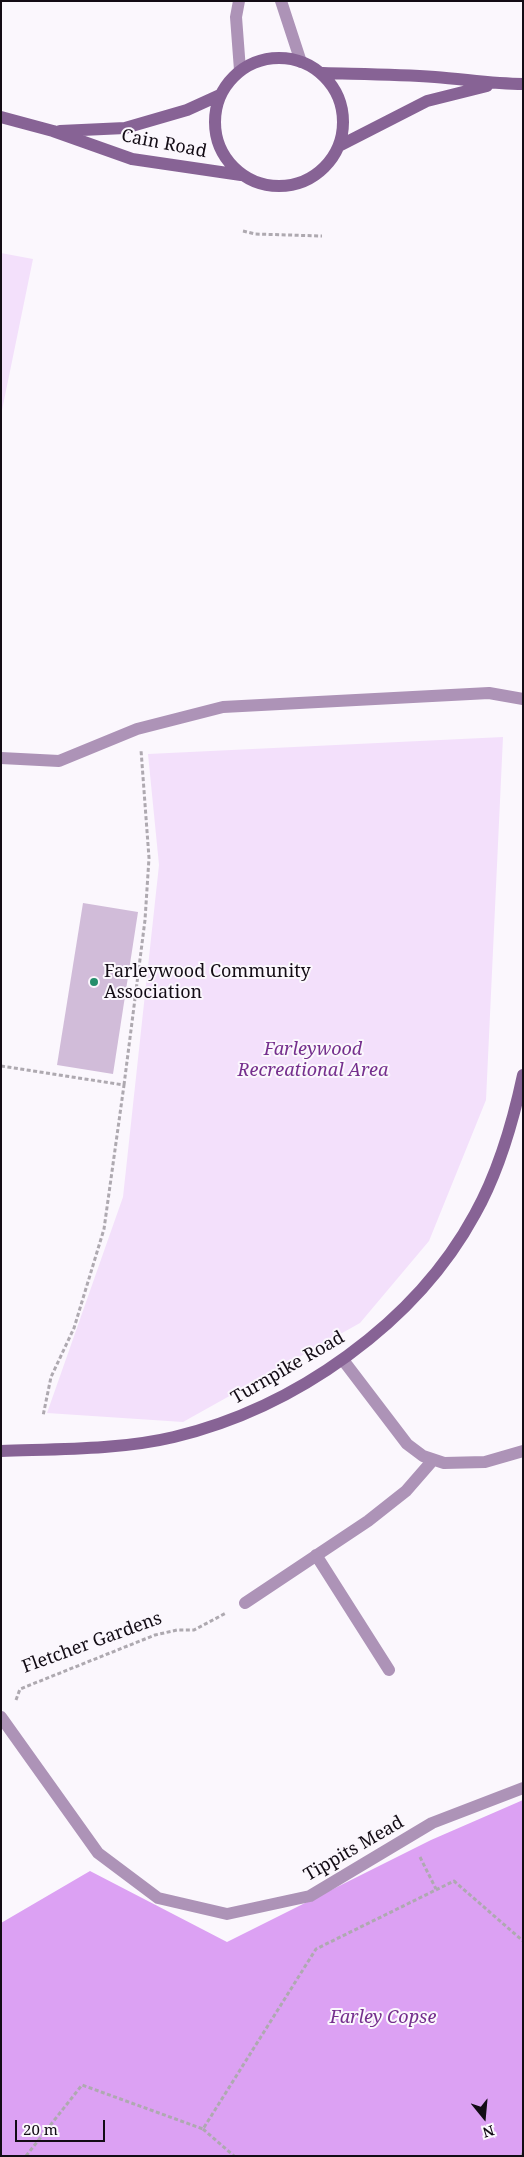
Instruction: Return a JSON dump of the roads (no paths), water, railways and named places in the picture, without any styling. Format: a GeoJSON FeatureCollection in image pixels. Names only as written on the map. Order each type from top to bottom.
{"type":"FeatureCollection","features":[{"type":"Feature","properties":{"kind":"street"},"geometry":{"type":"LineString","coordinates":[[239,1],[236,17],[240,70]]}},
{"type":"Feature","properties":{"kind":"street"},"geometry":{"type":"LineString","coordinates":[[281,1],[301,62]]}},
{"type":"Feature","properties":{"kind":"street"},"geometry":{"type":"LineString","coordinates":[[323,73],[336,92],[342,110],[343,128],[339,146],[331,160],[319,172],[297,184],[272,187],[256,183],[241,175],[228,163],[219,147],[214,130],[215,112],[220,95],[228,81],[240,70],[259,61],[280,57],[301,62],[323,73],[437,77],[494,84],[523,84]]}},
{"type":"Feature","properties":{"kind":"street"},"geometry":{"type":"LineString","coordinates":[[339,146],[427,101],[494,84]]}},
{"type":"Feature","properties":{"kind":"street","name":"Cain Road"},"geometry":{"type":"LineString","coordinates":[[52,131],[125,128],[187,110],[220,95]]}},
{"type":"Feature","properties":{"kind":"street","name":"Cain Road"},"geometry":{"type":"LineString","coordinates":[[1,117],[52,131],[132,159],[241,175]]}},
{"type":"Feature","properties":{"kind":"street"},"geometry":{"type":"LineString","coordinates":[[1,758],[59,761],[137,730],[223,707],[489,693],[523,699]]}},
{"type":"Feature","properties":{"kind":"street","name":"Turnpike Road"},"geometry":{"type":"LineString","coordinates":[[1,1451],[123,1444],[173,1437],[235,1418],[275,1399],[343,1360],[387,1325],[435,1274],[461,1237],[476,1213],[493,1176],[520,1100],[523,1074]]}},
{"type":"Feature","properties":{"kind":"street"},"geometry":{"type":"LineString","coordinates":[[343,1360],[408,1444],[423,1456],[444,1463],[485,1462],[523,1450]]}},
{"type":"Feature","properties":{"kind":"street"},"geometry":{"type":"LineString","coordinates":[[245,1603],[368,1521],[406,1491],[433,1460]]}},
{"type":"Feature","properties":{"kind":"street"},"geometry":{"type":"LineString","coordinates":[[316,1555],[389,1670]]}},
{"type":"Feature","properties":{"kind":"street","name":"Tippits Mead"},"geometry":{"type":"LineString","coordinates":[[3,1725],[98,1854],[158,1898],[227,1914],[310,1896],[432,1824],[523,1788]]}},
{"type":"Feature","properties":{"kind":"place","name":"Farleywood Community Association"},"geometry":{"type":"Point","coordinates":[94,982]}},
{"type":"Feature","properties":{"kind":"park label","name":"Farleywood Recreational Area"},"geometry":{"type":"Point","coordinates":[313,1060]}},
{"type":"Feature","properties":{"kind":"park label","name":"Farley Copse"},"geometry":{"type":"Point","coordinates":[383,2018]}}]}
